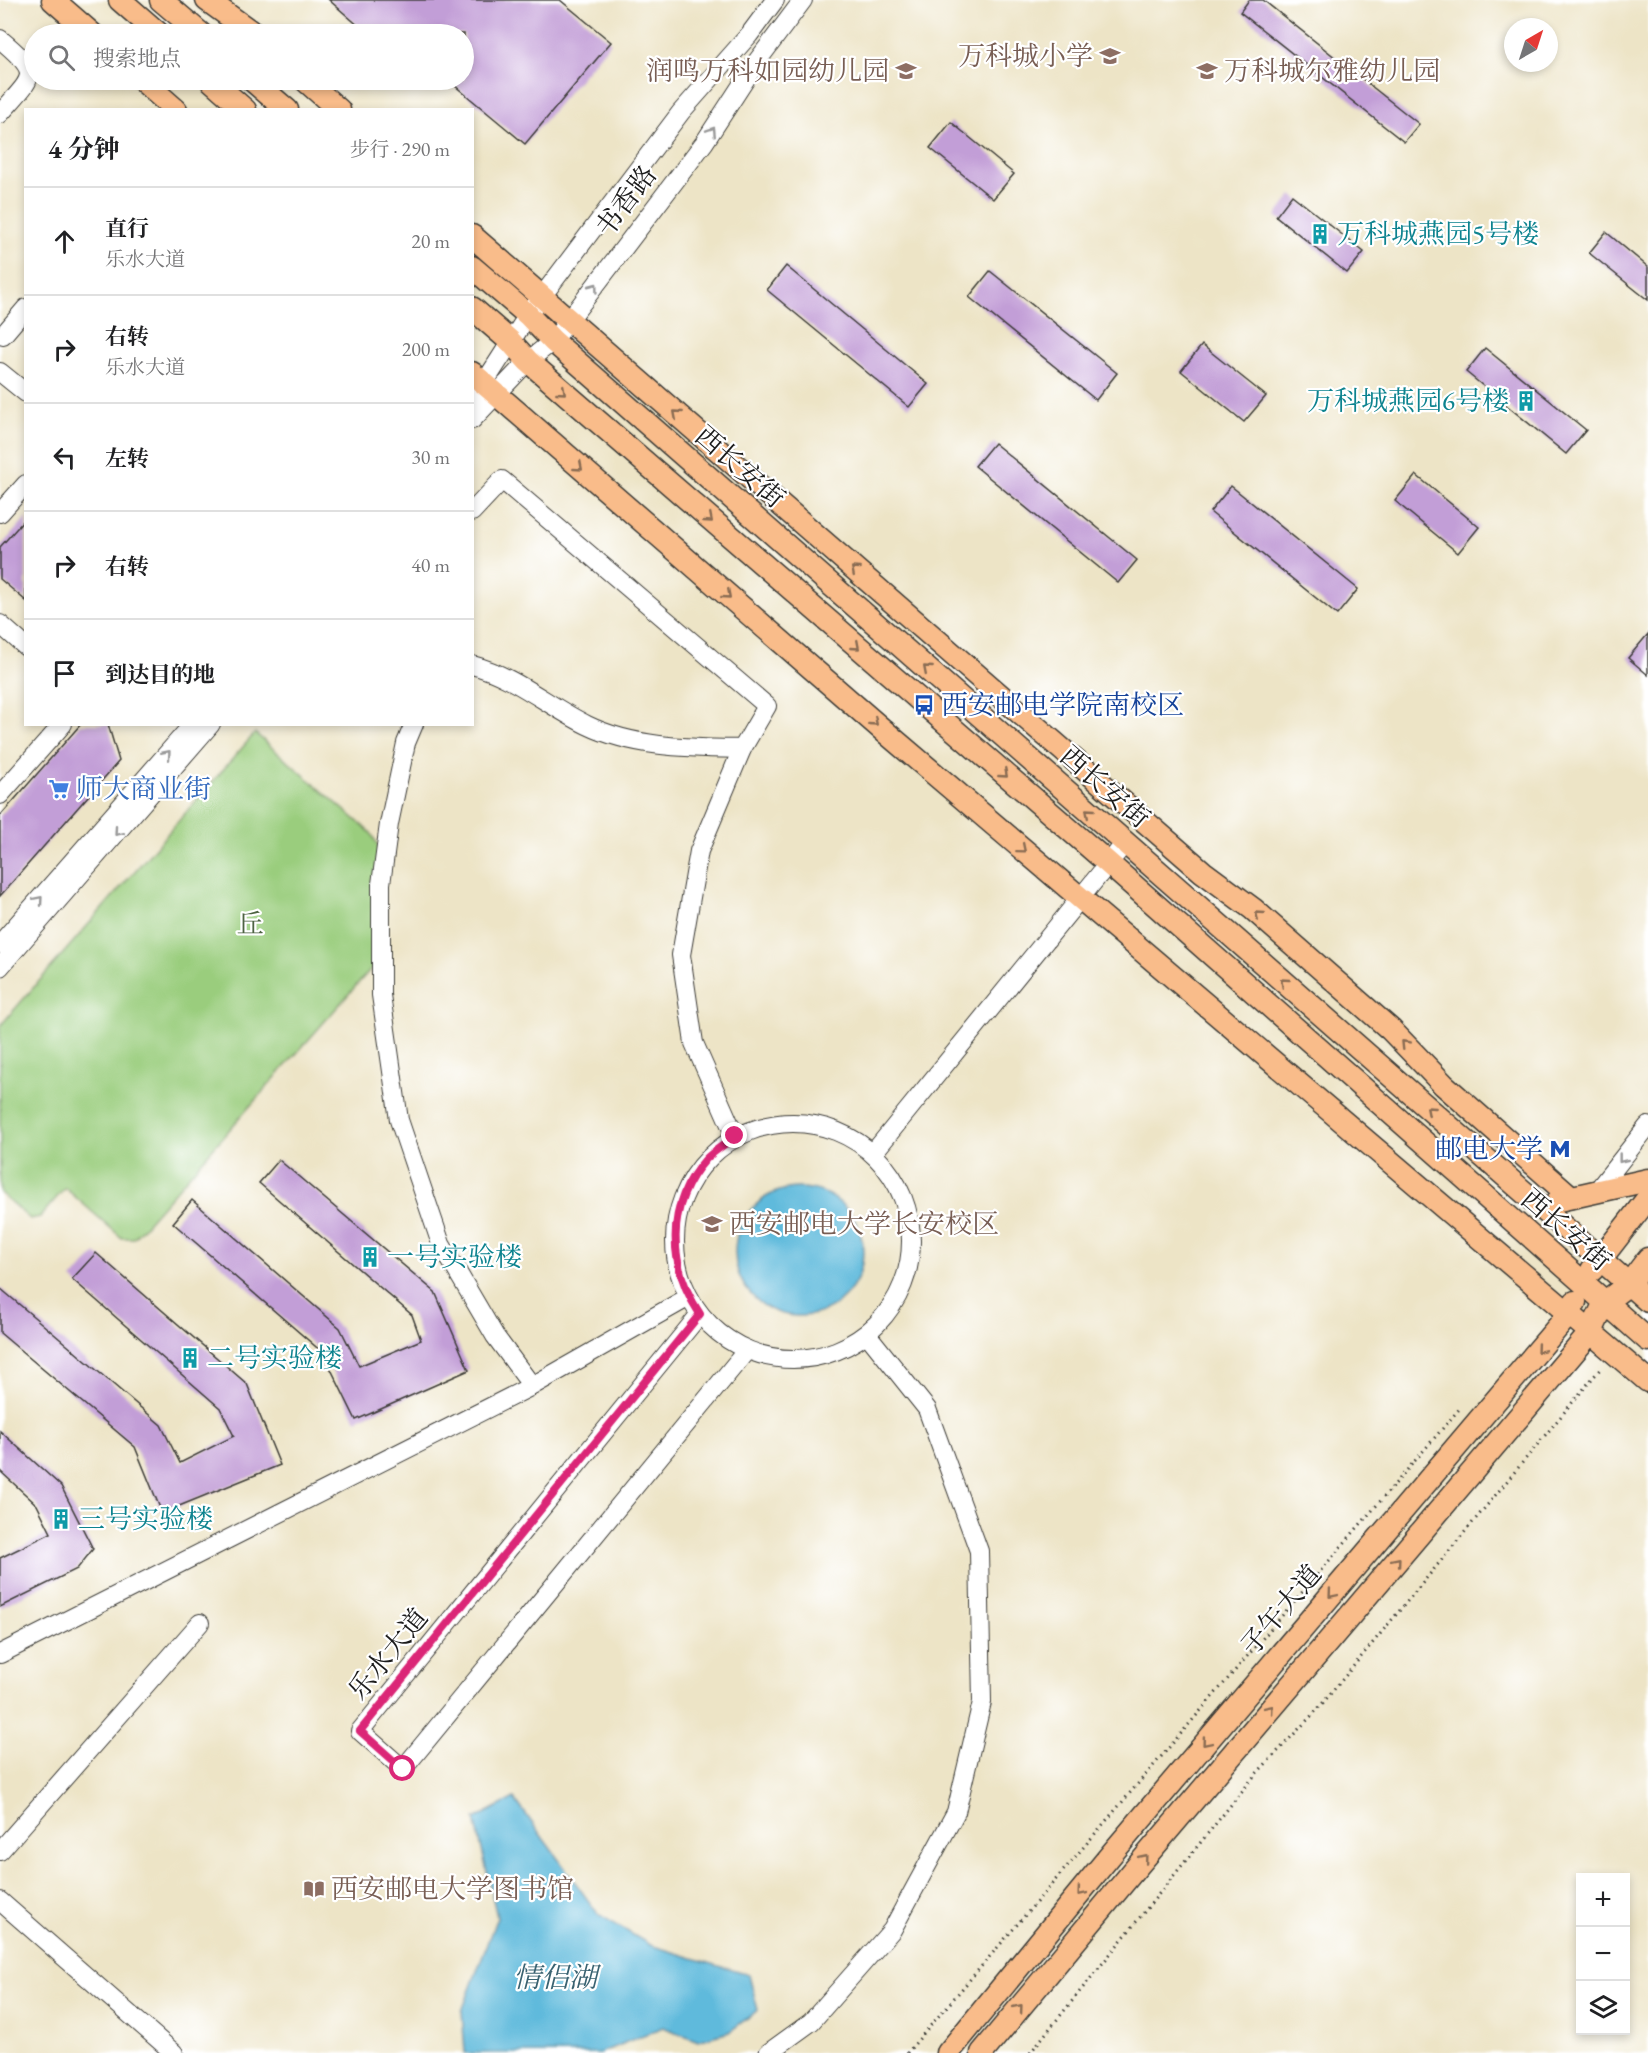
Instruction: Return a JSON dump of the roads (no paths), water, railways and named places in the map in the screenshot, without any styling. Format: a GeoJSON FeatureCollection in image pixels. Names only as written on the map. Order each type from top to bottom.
{"type":"FeatureCollection","features":[{"type":"Feature","properties":{"kind":"main road"},"geometry":{"type":"LineString","coordinates":[[53,0],[81,24]]}},
{"type":"Feature","properties":{"kind":"main road"},"geometry":{"type":"LineString","coordinates":[[120,0],[148,24]]}},
{"type":"Feature","properties":{"kind":"main road"},"geometry":{"type":"LineString","coordinates":[[161,0],[189,24]]}},
{"type":"Feature","properties":{"kind":"main road"},"geometry":{"type":"LineString","coordinates":[[207,0],[240,24]]}},
{"type":"Feature","properties":{"kind":"main road"},"geometry":{"type":"LineString","coordinates":[[153,90],[174,108]]}},
{"type":"Feature","properties":{"kind":"main road"},"geometry":{"type":"LineString","coordinates":[[222,90],[243,108]]}},
{"type":"Feature","properties":{"kind":"main road"},"geometry":{"type":"LineString","coordinates":[[264,90],[285,108]]}},
{"type":"Feature","properties":{"kind":"main road"},"geometry":{"type":"LineString","coordinates":[[316,90],[337,108]]}},
{"type":"Feature","properties":{"kind":"main road"},"geometry":{"type":"LineString","coordinates":[[474,238],[1203,872],[1253,909],[1391,1030],[1444,1085],[1571,1197]]}},
{"type":"Feature","properties":{"kind":"main road","name":"西长安街"},"geometry":{"type":"LineString","coordinates":[[474,269],[528,315],[553,341],[1648,1301]]}},
{"type":"Feature","properties":{"kind":"main road","name":"西长安街"},"geometry":{"type":"LineString","coordinates":[[474,310],[510,341],[528,361],[1108,863],[1648,1340]]}},
{"type":"Feature","properties":{"kind":"main road"},"geometry":{"type":"LineString","coordinates":[[482,388],[1648,1381]]}},
{"type":"Feature","properties":{"kind":"main road"},"geometry":{"type":"LineString","coordinates":[[1539,1205],[1648,1180]]}},
{"type":"Feature","properties":{"kind":"main road","name":"子午大道"},"geometry":{"type":"LineString","coordinates":[[948,2053],[1114,1851],[1569,1314],[1584,1283],[1600,1258],[1648,1197]]}},
{"type":"Feature","properties":{"kind":"main road","name":"子午大道"},"geometry":{"type":"LineString","coordinates":[[982,2053],[1142,1859],[1591,1332],[1605,1302],[1629,1284],[1648,1259]]}},
{"type":"Feature","properties":{"kind":"street","name":"书香路"},"geometry":{"type":"LineString","coordinates":[[474,414],[482,388],[528,315],[681,112],[749,34],[775,0]]}},
{"type":"Feature","properties":{"kind":"street","name":"书香路"},"geometry":{"type":"LineString","coordinates":[[482,388],[528,361],[553,341],[704,142],[758,60],[803,0]]}},
{"type":"Feature","properties":{"kind":"street"},"geometry":{"type":"LineString","coordinates":[[0,39],[24,60]]}},
{"type":"Feature","properties":{"kind":"street"},"geometry":{"type":"LineString","coordinates":[[0,114],[24,87]]}},
{"type":"Feature","properties":{"kind":"street"},"geometry":{"type":"LineString","coordinates":[[1,335],[23,317]]}},
{"type":"Feature","properties":{"kind":"street"},"geometry":{"type":"LineString","coordinates":[[0,372],[24,391]]}},
{"type":"Feature","properties":{"kind":"street"},"geometry":{"type":"LineString","coordinates":[[474,510],[502,480],[767,706],[742,749],[699,850],[681,954],[694,1043],[735,1136]]}},
{"type":"Feature","properties":{"kind":"street"},"geometry":{"type":"LineString","coordinates":[[0,513],[24,486]]}},
{"type":"Feature","properties":{"kind":"street"},"geometry":{"type":"LineString","coordinates":[[0,624],[24,645]]}},
{"type":"Feature","properties":{"kind":"street"},"geometry":{"type":"LineString","coordinates":[[474,666],[510,679],[588,726],[618,737],[662,745],[742,749]]}},
{"type":"Feature","properties":{"kind":"street"},"geometry":{"type":"LineString","coordinates":[[0,795],[61,726]]}},
{"type":"Feature","properties":{"kind":"street"},"geometry":{"type":"LineString","coordinates":[[0,944],[191,726]]}},
{"type":"Feature","properties":{"kind":"street"},"geometry":{"type":"LineString","coordinates":[[0,967],[209,726]]}},
{"type":"Feature","properties":{"kind":"street"},"geometry":{"type":"LineString","coordinates":[[413,726],[406,743],[389,824],[381,884],[381,994],[399,1119],[441,1244],[495,1336],[532,1386]]}},
{"type":"Feature","properties":{"kind":"street"},"geometry":{"type":"LineString","coordinates":[[874,1152],[1125,843]]}},
{"type":"Feature","properties":{"kind":"street"},"geometry":{"type":"LineString","coordinates":[[774,1123],[815,1123],[853,1138],[874,1152],[904,1196],[912,1233],[909,1270],[894,1305],[867,1334],[842,1349],[811,1358],[778,1358],[747,1350],[722,1335],[700,1314],[689,1297],[676,1262],[675,1225],[680,1207],[686,1190],[706,1159],[735,1136],[774,1123]]}},
{"type":"Feature","properties":{"kind":"street"},"geometry":{"type":"LineString","coordinates":[[1596,1192],[1648,1126]]}},
{"type":"Feature","properties":{"kind":"street"},"geometry":{"type":"LineString","coordinates":[[0,1654],[532,1386],[689,1297]]}},
{"type":"Feature","properties":{"kind":"street","name":"乐水大道"},"geometry":{"type":"LineString","coordinates":[[700,1314],[360,1731],[403,1769],[747,1350]]}},
{"type":"Feature","properties":{"kind":"street"},"geometry":{"type":"LineString","coordinates":[[768,2053],[811,2022],[892,1930],[956,1812],[982,1702],[979,1551],[927,1409],[867,1334]]}},
{"type":"Feature","properties":{"kind":"street"},"geometry":{"type":"LineString","coordinates":[[0,1851],[200,1623]]}},
{"type":"Feature","properties":{"kind":"street"},"geometry":{"type":"LineString","coordinates":[[0,1901],[174,2053]]}},
{"type":"Feature","properties":{"kind":"water"},"geometry":{"type":"Polygon","coordinates":[[[799,1188],[824,1193],[844,1207],[858,1227],[863,1252],[858,1277],[844,1297],[824,1311],[799,1316],[774,1311],[754,1297],[740,1277],[735,1252],[740,1227],[754,1207],[774,1193],[799,1188]]]}},
{"type":"Feature","properties":{"kind":"water","name":"情侣湖"},"geometry":{"type":"Polygon","coordinates":[[[514,1798],[598,1914],[650,1945],[749,1975],[758,2010],[729,2032],[698,2041],[663,2027],[600,2053],[465,2053],[462,2011],[497,1917],[475,1819],[514,1798]]]}},
{"type":"Feature","properties":{"kind":"place","name":"万科城小学"},"geometry":{"type":"Point","coordinates":[1110,56]}},
{"type":"Feature","properties":{"kind":"place","name":"润鸣万科如园幼儿园"},"geometry":{"type":"Point","coordinates":[906,71]}},
{"type":"Feature","properties":{"kind":"place","name":"万科城尔雅幼儿园"},"geometry":{"type":"Point","coordinates":[1207,71]}},
{"type":"Feature","properties":{"kind":"place","name":"万科城燕园5号楼"},"geometry":{"type":"Point","coordinates":[1320,234]}},
{"type":"Feature","properties":{"kind":"place","name":"万科城燕园6号楼"},"geometry":{"type":"Point","coordinates":[1526,401]}},
{"type":"Feature","properties":{"kind":"place","name":"西安邮电学院南校区"},"geometry":{"type":"Point","coordinates":[924,705]}},
{"type":"Feature","properties":{"kind":"place","name":"师大商业街"},"geometry":{"type":"Point","coordinates":[59,789]}},
{"type":"Feature","properties":{"kind":"place","name":"邮电大学"},"geometry":{"type":"Point","coordinates":[1560,1149]}},
{"type":"Feature","properties":{"kind":"place","name":"西安邮电大学长安校区"},"geometry":{"type":"Point","coordinates":[712,1224]}},
{"type":"Feature","properties":{"kind":"place","name":"一号实验楼"},"geometry":{"type":"Point","coordinates":[370,1257]}},
{"type":"Feature","properties":{"kind":"place","name":"二号实验楼"},"geometry":{"type":"Point","coordinates":[190,1358]}},
{"type":"Feature","properties":{"kind":"place","name":"三号实验楼"},"geometry":{"type":"Point","coordinates":[61,1519]}},
{"type":"Feature","properties":{"kind":"place","name":"西安邮电大学图书馆"},"geometry":{"type":"Point","coordinates":[314,1889]}},
{"type":"Feature","properties":{"kind":"park label","name":"丘"},"geometry":{"type":"Point","coordinates":[250,924]}}]}
